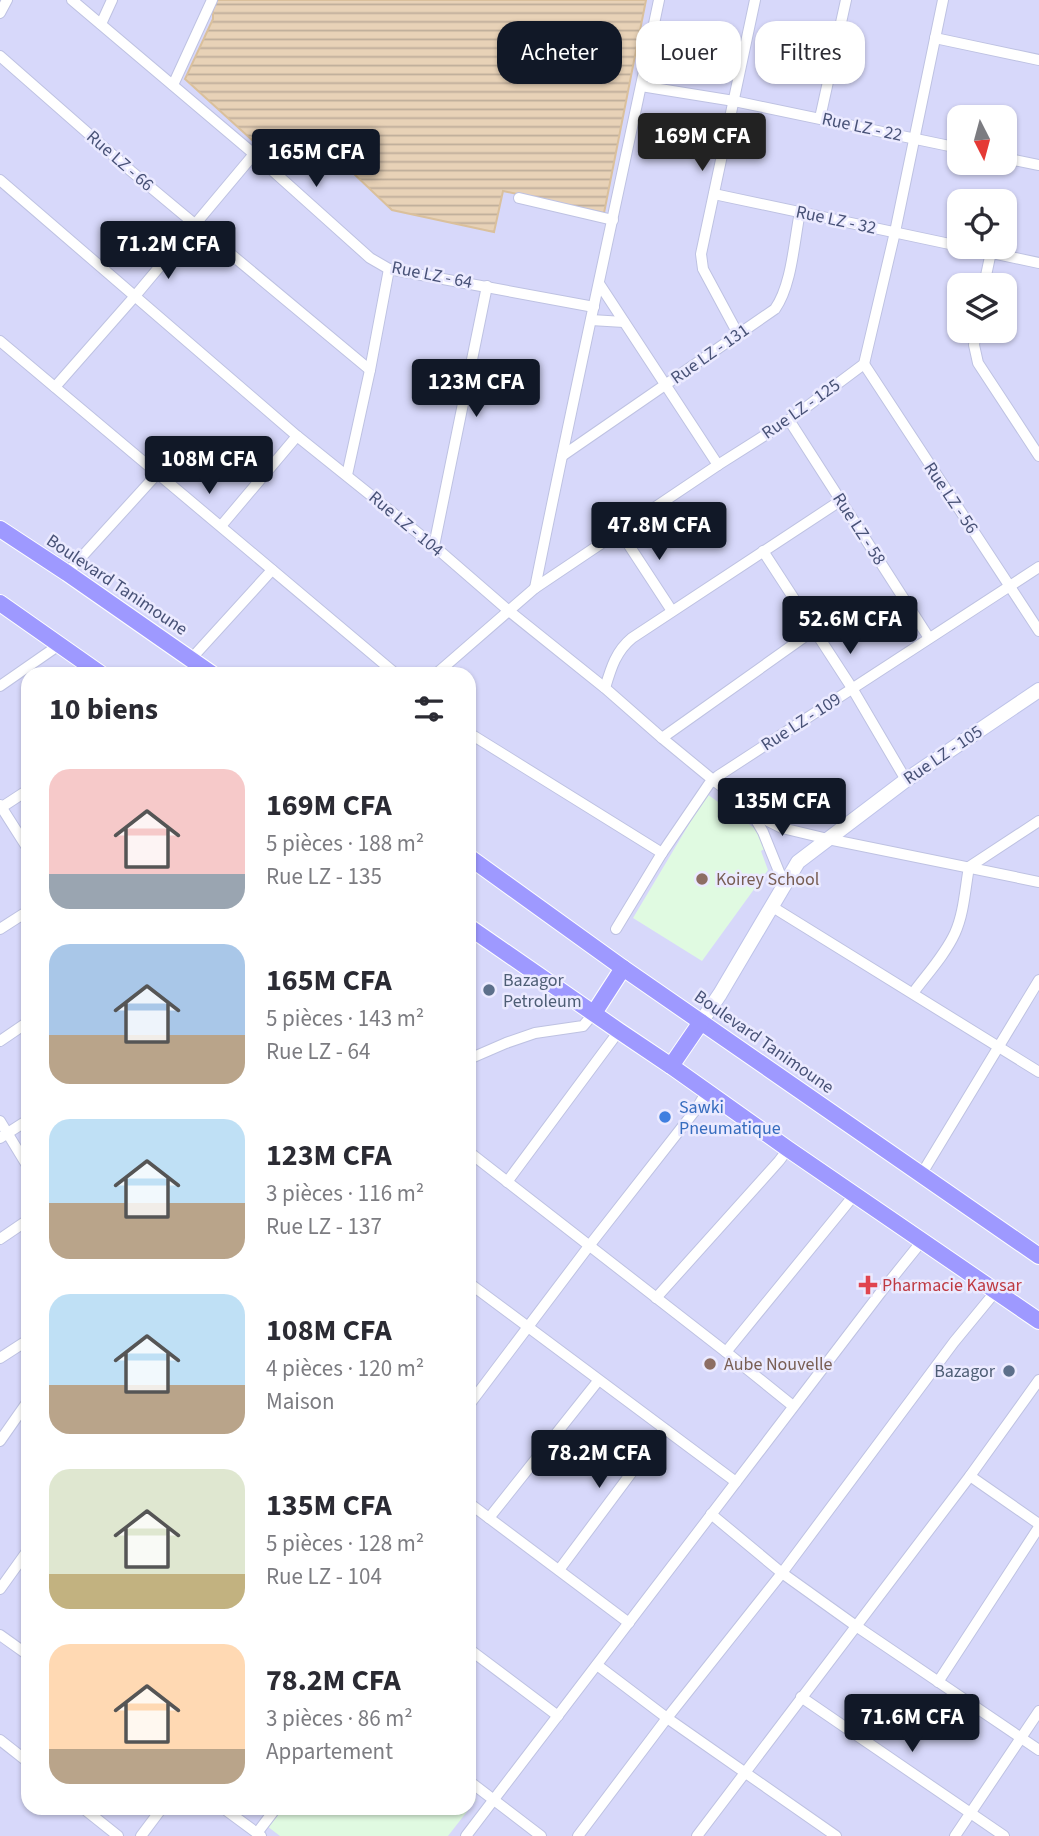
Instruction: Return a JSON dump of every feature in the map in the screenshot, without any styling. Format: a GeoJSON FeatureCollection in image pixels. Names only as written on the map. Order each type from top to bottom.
{"type":"FeatureCollection","features":[{"type":"Feature","properties":{"kind":"main road","name":"Boulevard Tanimoune"},"geometry":{"type":"LineString","coordinates":[[0,529],[202,667]]}},
{"type":"Feature","properties":{"kind":"main road"},"geometry":{"type":"LineString","coordinates":[[0,603],[91,667]]}},
{"type":"Feature","properties":{"kind":"main road","name":"Rue LZ - 105"},"geometry":{"type":"LineString","coordinates":[[701,1022],[798,862],[906,780],[1039,691]]}},
{"type":"Feature","properties":{"kind":"main road","name":"Boulevard Tanimoune"},"geometry":{"type":"LineString","coordinates":[[476,862],[623,968],[1039,1256]]}},
{"type":"Feature","properties":{"kind":"main road"},"geometry":{"type":"LineString","coordinates":[[476,933],[1039,1321]]}},
{"type":"Feature","properties":{"kind":"main road"},"geometry":{"type":"LineString","coordinates":[[594,1013],[623,968]]}},
{"type":"Feature","properties":{"kind":"main road"},"geometry":{"type":"LineString","coordinates":[[671,1066],[701,1022]]}},
{"type":"Feature","properties":{"kind":"street"},"geometry":{"type":"LineString","coordinates":[[0,13],[7,0]]}},
{"type":"Feature","properties":{"kind":"street","name":"Rue LZ - 64"},"geometry":{"type":"LineString","coordinates":[[72,0],[254,154],[355,246],[388,269],[594,307]]}},
{"type":"Feature","properties":{"kind":"street"},"geometry":{"type":"LineString","coordinates":[[101,24],[112,0]]}},
{"type":"Feature","properties":{"kind":"street"},"geometry":{"type":"LineString","coordinates":[[173,85],[212,0]]}},
{"type":"Feature","properties":{"kind":"street"},"geometry":{"type":"LineString","coordinates":[[535,588],[659,0]]}},
{"type":"Feature","properties":{"kind":"street"},"geometry":{"type":"LineString","coordinates":[[738,334],[703,269],[701,254],[755,0]]}},
{"type":"Feature","properties":{"kind":"street"},"geometry":{"type":"LineString","coordinates":[[820,118],[846,0]]}},
{"type":"Feature","properties":{"kind":"street"},"geometry":{"type":"LineString","coordinates":[[864,364],[895,232],[943,0]]}},
{"type":"Feature","properties":{"kind":"street"},"geometry":{"type":"LineString","coordinates":[[935,38],[1039,60]]}},
{"type":"Feature","properties":{"kind":"street","name":"Rue LZ - 66"},"geometry":{"type":"LineString","coordinates":[[0,56],[131,171],[370,370]]}},
{"type":"Feature","properties":{"kind":"street","name":"Rue LZ - 22"},"geometry":{"type":"LineString","coordinates":[[641,86],[734,101],[947,145]]}},
{"type":"Feature","properties":{"kind":"street"},"geometry":{"type":"LineString","coordinates":[[55,387],[254,154]]}},
{"type":"Feature","properties":{"kind":"street"},"geometry":{"type":"LineString","coordinates":[[1017,161],[1039,165]]}},
{"type":"Feature","properties":{"kind":"street","name":"Rue LZ - 104"},"geometry":{"type":"LineString","coordinates":[[0,180],[297,436],[434,546],[713,780],[768,821],[782,828],[828,839],[1039,882]]}},
{"type":"Feature","properties":{"kind":"street","name":"Rue LZ - 32"},"geometry":{"type":"LineString","coordinates":[[714,194],[947,243]]}},
{"type":"Feature","properties":{"kind":"street"},"geometry":{"type":"LineString","coordinates":[[519,198],[613,220]]}},
{"type":"Feature","properties":{"kind":"street","name":"Rue LZ - 131"},"geometry":{"type":"LineString","coordinates":[[562,456],[775,309],[786,286],[800,212]]}},
{"type":"Feature","properties":{"kind":"street"},"geometry":{"type":"LineString","coordinates":[[1017,257],[1039,262]]}},
{"type":"Feature","properties":{"kind":"street"},"geometry":{"type":"LineString","coordinates":[[346,475],[370,370],[388,269]]}},
{"type":"Feature","properties":{"kind":"street"},"geometry":{"type":"LineString","coordinates":[[600,285],[718,465]]}},
{"type":"Feature","properties":{"kind":"street"},"geometry":{"type":"LineString","coordinates":[[434,546],[487,286]]}},
{"type":"Feature","properties":{"kind":"street"},"geometry":{"type":"LineString","coordinates":[[591,320],[624,322]]}},
{"type":"Feature","properties":{"kind":"street"},"geometry":{"type":"LineString","coordinates":[[0,341],[388,667]]}},
{"type":"Feature","properties":{"kind":"street"},"geometry":{"type":"LineString","coordinates":[[974,343],[978,363],[1039,456]]}},
{"type":"Feature","properties":{"kind":"street","name":"Rue LZ - 125"},"geometry":{"type":"LineString","coordinates":[[444,667],[535,588],[789,420],[864,364]]}},
{"type":"Feature","properties":{"kind":"street","name":"Rue LZ - 56"},"geometry":{"type":"LineString","coordinates":[[864,364],[1039,631]]}},
{"type":"Feature","properties":{"kind":"street","name":"Rue LZ - 58"},"geometry":{"type":"LineString","coordinates":[[789,420],[929,638]]}},
{"type":"Feature","properties":{"kind":"street"},"geometry":{"type":"LineString","coordinates":[[221,526],[297,436]]}},
{"type":"Feature","properties":{"kind":"street"},"geometry":{"type":"LineString","coordinates":[[67,573],[157,474]]}},
{"type":"Feature","properties":{"kind":"street"},"geometry":{"type":"LineString","coordinates":[[605,688],[612,665],[623,645],[840,500]]}},
{"type":"Feature","properties":{"kind":"street"},"geometry":{"type":"LineString","coordinates":[[619,530],[672,611]]}},
{"type":"Feature","properties":{"kind":"street"},"geometry":{"type":"LineString","coordinates":[[763,551],[852,688],[906,780]]}},
{"type":"Feature","properties":{"kind":"street","name":"Rue LZ - 109"},"geometry":{"type":"LineString","coordinates":[[616,929],[713,780],[1039,567]]}},
{"type":"Feature","properties":{"kind":"street"},"geometry":{"type":"LineString","coordinates":[[191,659],[272,570]]}},
{"type":"Feature","properties":{"kind":"street"},"geometry":{"type":"LineString","coordinates":[[662,738],[814,630]]}},
{"type":"Feature","properties":{"kind":"street"},"geometry":{"type":"LineString","coordinates":[[27,667],[59,645]]}},
{"type":"Feature","properties":{"kind":"street"},"geometry":{"type":"LineString","coordinates":[[0,686],[21,671]]}},
{"type":"Feature","properties":{"kind":"street"},"geometry":{"type":"LineString","coordinates":[[476,737],[663,853]]}},
{"type":"Feature","properties":{"kind":"street"},"geometry":{"type":"LineString","coordinates":[[21,794],[1,806],[21,838]]}},
{"type":"Feature","properties":{"kind":"street"},"geometry":{"type":"LineString","coordinates":[[749,807],[763,832],[784,884]]}},
{"type":"Feature","properties":{"kind":"street"},"geometry":{"type":"LineString","coordinates":[[913,993],[955,933],[970,867],[1039,821]]}},
{"type":"Feature","properties":{"kind":"street"},"geometry":{"type":"LineString","coordinates":[[771,906],[1039,1072]]}},
{"type":"Feature","properties":{"kind":"street"},"geometry":{"type":"LineString","coordinates":[[0,929],[21,916]]}},
{"type":"Feature","properties":{"kind":"street"},"geometry":{"type":"LineString","coordinates":[[921,1175],[1039,980]]}},
{"type":"Feature","properties":{"kind":"street"},"geometry":{"type":"LineString","coordinates":[[476,1056],[535,1033],[583,1026],[594,1013]]}},
{"type":"Feature","properties":{"kind":"street"},"geometry":{"type":"LineString","coordinates":[[0,1041],[21,1027]]}},
{"type":"Feature","properties":{"kind":"street"},"geometry":{"type":"LineString","coordinates":[[507,1182],[619,1031]]}},
{"type":"Feature","properties":{"kind":"street"},"geometry":{"type":"LineString","coordinates":[[476,1396],[697,1108],[707,1091]]}},
{"type":"Feature","properties":{"kind":"street"},"geometry":{"type":"LineString","coordinates":[[0,1121],[4,1136],[21,1158]]}},
{"type":"Feature","properties":{"kind":"street"},"geometry":{"type":"LineString","coordinates":[[4,1136],[21,1125]]}},
{"type":"Feature","properties":{"kind":"street"},"geometry":{"type":"LineString","coordinates":[[656,1298],[788,1149]]}},
{"type":"Feature","properties":{"kind":"street"},"geometry":{"type":"LineString","coordinates":[[476,1158],[793,1406]]}},
{"type":"Feature","properties":{"kind":"street"},"geometry":{"type":"LineString","coordinates":[[726,1352],[855,1194]]}},
{"type":"Feature","properties":{"kind":"street"},"geometry":{"type":"LineString","coordinates":[[0,1239],[21,1225]]}},
{"type":"Feature","properties":{"kind":"street"},"geometry":{"type":"LineString","coordinates":[[466,1836],[880,1292],[922,1241]]}},
{"type":"Feature","properties":{"kind":"street"},"geometry":{"type":"LineString","coordinates":[[476,1288],[736,1482]]}},
{"type":"Feature","properties":{"kind":"street"},"geometry":{"type":"LineString","coordinates":[[578,1836],[782,1573],[954,1342],[996,1291]]}},
{"type":"Feature","properties":{"kind":"street"},"geometry":{"type":"LineString","coordinates":[[0,1358],[21,1344]]}},
{"type":"Feature","properties":{"kind":"street"},"geometry":{"type":"LineString","coordinates":[[697,1836],[970,1476],[1039,1380]]}},
{"type":"Feature","properties":{"kind":"street"},"geometry":{"type":"LineString","coordinates":[[489,1518],[598,1381]]}},
{"type":"Feature","properties":{"kind":"street"},"geometry":{"type":"LineString","coordinates":[[0,1441],[21,1411]]}},
{"type":"Feature","properties":{"kind":"street"},"geometry":{"type":"LineString","coordinates":[[559,1570],[664,1429]]}},
{"type":"Feature","properties":{"kind":"street"},"geometry":{"type":"LineString","coordinates":[[938,1682],[1039,1526],[970,1476]]}},
{"type":"Feature","properties":{"kind":"street"},"geometry":{"type":"LineString","coordinates":[[476,1508],[629,1623]]}},
{"type":"Feature","properties":{"kind":"street"},"geometry":{"type":"LineString","coordinates":[[711,1514],[782,1573],[1039,1750]]}},
{"type":"Feature","properties":{"kind":"street"},"geometry":{"type":"LineString","coordinates":[[0,1588],[21,1560]]}},
{"type":"Feature","properties":{"kind":"street"},"geometry":{"type":"LineString","coordinates":[[0,1635],[21,1650]]}},
{"type":"Feature","properties":{"kind":"street"},"geometry":{"type":"LineString","coordinates":[[476,1654],[558,1716]]}},
{"type":"Feature","properties":{"kind":"street"},"geometry":{"type":"LineString","coordinates":[[597,1665],[667,1718],[836,1836]]}},
{"type":"Feature","properties":{"kind":"street"},"geometry":{"type":"LineString","coordinates":[[801,1697],[1004,1836]]}},
{"type":"Feature","properties":{"kind":"street"},"geometry":{"type":"LineString","coordinates":[[955,1836],[1039,1711]]}},
{"type":"Feature","properties":{"kind":"street"},"geometry":{"type":"LineString","coordinates":[[0,1740],[21,1756]]}},
{"type":"Feature","properties":{"kind":"street"},"geometry":{"type":"LineString","coordinates":[[476,1787],[541,1836]]}},
{"type":"Feature","properties":{"kind":"street"},"geometry":{"type":"LineString","coordinates":[[92,1815],[118,1836]]}},
{"type":"Feature","properties":{"kind":"street"},"geometry":{"type":"LineString","coordinates":[[141,1836],[157,1815]]}},
{"type":"Feature","properties":{"kind":"street"},"geometry":{"type":"LineString","coordinates":[[232,1815],[259,1835],[272,1815]]}},
{"type":"Feature","properties":{"kind":"shaded area"},"geometry":{"type":"Polygon","coordinates":[[[0,0],[1039,0],[1039,1836],[0,1836],[0,0]]]}},
{"type":"Feature","properties":{"kind":"shaded area"},"geometry":{"type":"Polygon","coordinates":[[[217,0],[646,0],[642,21],[636,21],[636,51],[604,213],[503,191],[494,232],[392,210],[331,152],[300,133],[275,161],[185,79],[213,19],[213,8],[217,0]]]}},
{"type":"Feature","properties":{"kind":"shaded area"},"geometry":{"type":"Polygon","coordinates":[[[707,794],[757,830],[766,848],[761,851],[768,870],[702,961],[633,918],[707,794]]]}},
{"type":"Feature","properties":{"kind":"shaded area"},"geometry":{"type":"Polygon","coordinates":[[[276,1815],[464,1815],[448,1836],[280,1836],[267,1826],[276,1815]]]}},
{"type":"Feature","properties":{"kind":"place","name":"Koirey School"},"geometry":{"type":"Point","coordinates":[702,879]}},
{"type":"Feature","properties":{"kind":"place","name":"Bazagor Petroleum"},"geometry":{"type":"Point","coordinates":[489,990]}},
{"type":"Feature","properties":{"kind":"place","name":"Sawki Pneumatique"},"geometry":{"type":"Point","coordinates":[665,1117]}},
{"type":"Feature","properties":{"kind":"place","name":"Pharmacie Kawsar"},"geometry":{"type":"Point","coordinates":[868,1285]}},
{"type":"Feature","properties":{"kind":"place","name":"Aube Nouvelle"},"geometry":{"type":"Point","coordinates":[710,1364]}},
{"type":"Feature","properties":{"kind":"place","name":"Bazagor"},"geometry":{"type":"Point","coordinates":[1009,1371]}}]}
